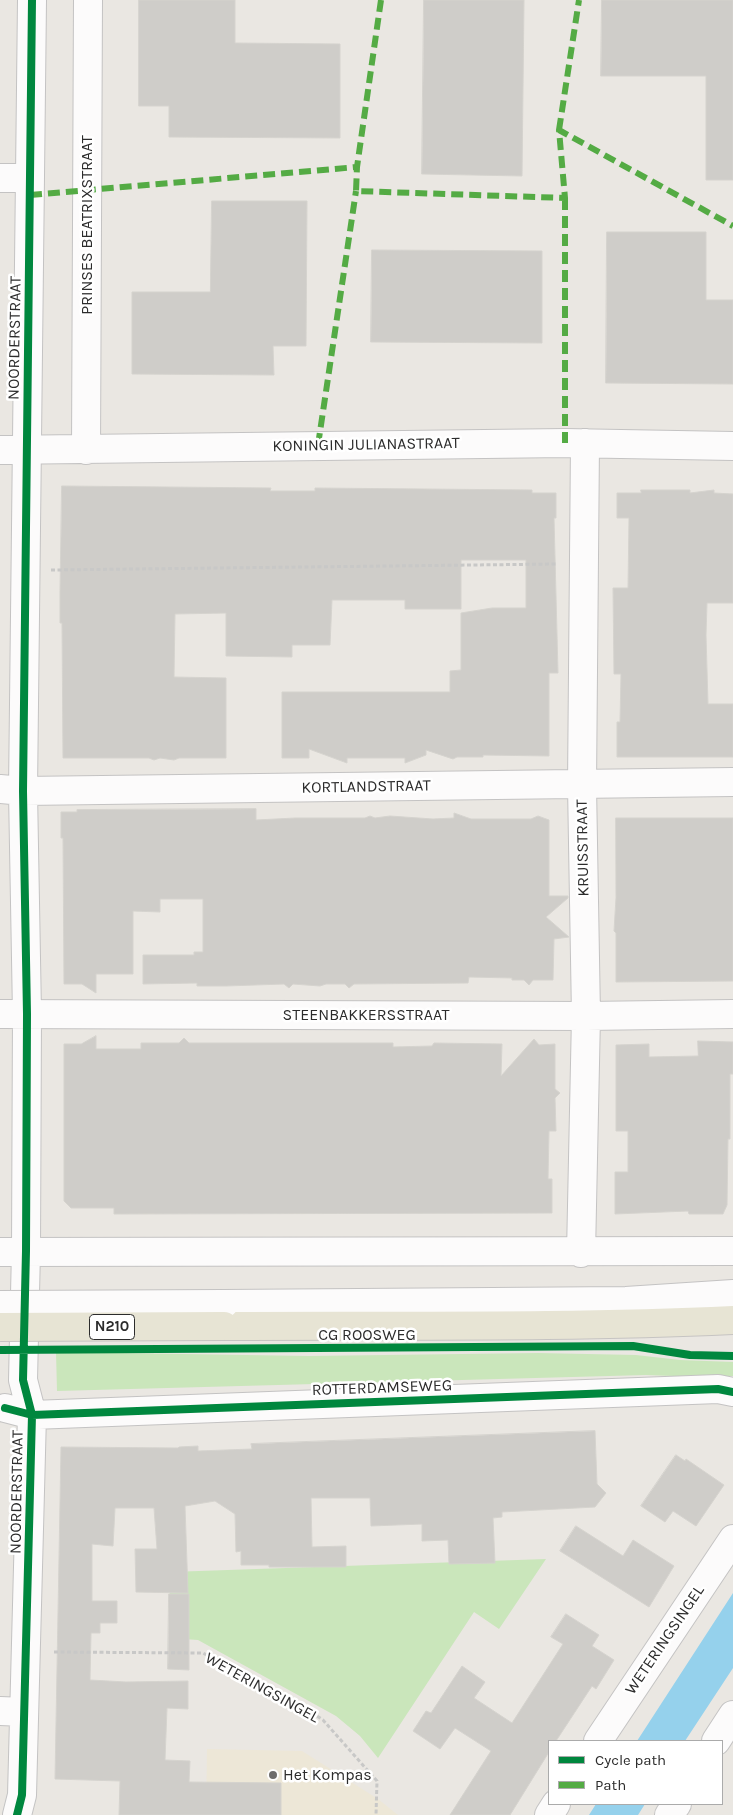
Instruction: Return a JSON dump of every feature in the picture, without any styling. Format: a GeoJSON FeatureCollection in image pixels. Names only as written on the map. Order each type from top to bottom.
{"type":"FeatureCollection","features":[{"type":"Feature","properties":{"kind":"main road","name":"CG ROOSWEG"},"geometry":{"type":"LineString","coordinates":[[0,1327],[224,1315],[544,1325],[733,1320]]}},
{"type":"Feature","properties":{"kind":"street","name":"NOORDERSTRAAT"},"geometry":{"type":"LineString","coordinates":[[17,1815],[22,1795],[12,1711],[26,1651],[32,1415],[23,1380],[13,1252],[27,1014],[12,790],[26,570],[32,0]]}},
{"type":"Feature","properties":{"kind":"street","name":"PRINSES BEATRIXSTRAAT"},"geometry":{"type":"LineString","coordinates":[[86,450],[88,0]]}},
{"type":"Feature","properties":{"kind":"street"},"geometry":{"type":"LineString","coordinates":[[0,178],[30,178]]}},
{"type":"Feature","properties":{"kind":"street","name":"KONINGIN JULIANASTRAAT"},"geometry":{"type":"LineString","coordinates":[[0,450],[585,443],[733,446]]}},
{"type":"Feature","properties":{"kind":"street","name":"KRUISSTRAAT"},"geometry":{"type":"LineString","coordinates":[[581,1253],[586,1016],[582,785],[585,443]]}},
{"type":"Feature","properties":{"kind":"street","name":"KORTLANDSTRAAT"},"geometry":{"type":"LineString","coordinates":[[12,790],[733,782]]}},
{"type":"Feature","properties":{"kind":"street","name":"STEENBAKKERSSTRAAT"},"geometry":{"type":"LineString","coordinates":[[0,1014],[586,1016],[733,1014]]}},
{"type":"Feature","properties":{"kind":"street"},"geometry":{"type":"LineString","coordinates":[[13,1252],[733,1252]]}},
{"type":"Feature","properties":{"kind":"street","name":"CG ROOSWEG"},"geometry":{"type":"LineString","coordinates":[[0,1305],[224,1315],[626,1301],[733,1294]]}},
{"type":"Feature","properties":{"kind":"street","name":"ROTTERDAMSEWEG"},"geometry":{"type":"LineString","coordinates":[[1,1410],[32,1415],[718,1389],[733,1392]]}},
{"type":"Feature","properties":{"kind":"street","name":"WETERINGSINGEL"},"geometry":{"type":"LineString","coordinates":[[599,1740],[733,1538]]}},
{"type":"Feature","properties":{"kind":"street"},"geometry":{"type":"LineString","coordinates":[[717,1740],[733,1715]]}},
{"type":"Feature","properties":{"kind":"path"},"geometry":{"type":"LineString","coordinates":[[26,570],[584,564]]}},
{"type":"Feature","properties":{"kind":"shaded area","name":"Het Kompas"},"geometry":{"type":"Polygon","coordinates":[[[207,1749],[302,1751],[378,1799],[398,1815],[206,1815],[207,1749]]]}},
{"type":"Feature","properties":{"kind":"green space"},"geometry":{"type":"Polygon","coordinates":[[[56,1352],[309,1356],[538,1353],[636,1355],[680,1360],[733,1362],[733,1376],[646,1375],[57,1391],[56,1352]]]}},
{"type":"Feature","properties":{"kind":"green space"},"geometry":{"type":"Polygon","coordinates":[[[546,1559],[499,1629],[474,1612],[378,1758],[360,1736],[336,1716],[198,1640],[169,1638],[170,1572],[546,1559]]]}},
{"type":"Feature","properties":{"kind":"water"},"geometry":{"type":"Polygon","coordinates":[[[733,1593],[733,1668],[686,1740],[638,1740],[733,1593]]]}},
{"type":"Feature","properties":{"kind":"water"},"geometry":{"type":"Polygon","coordinates":[[[595,1805],[644,1805],[638,1815],[589,1815],[595,1805]]]}},
{"type":"Feature","properties":{"kind":"building"},"geometry":{"type":"Polygon","coordinates":[[[139,0],[235,0],[235,43],[340,44],[340,138],[169,137],[169,106],[139,106],[139,0]]]}},
{"type":"Feature","properties":{"kind":"building"},"geometry":{"type":"Polygon","coordinates":[[[424,0],[524,0],[522,176],[422,174],[424,0]]]}},
{"type":"Feature","properties":{"kind":"building"},"geometry":{"type":"Polygon","coordinates":[[[602,0],[733,0],[733,180],[706,180],[706,76],[601,76],[602,0]]]}},
{"type":"Feature","properties":{"kind":"building"},"geometry":{"type":"Polygon","coordinates":[[[212,201],[307,201],[306,346],[273,346],[274,375],[132,374],[132,292],[210,292],[212,201]]]}},
{"type":"Feature","properties":{"kind":"building"},"geometry":{"type":"Polygon","coordinates":[[[607,232],[706,232],[706,300],[733,300],[733,384],[606,383],[607,232]]]}},
{"type":"Feature","properties":{"kind":"building"},"geometry":{"type":"Polygon","coordinates":[[[372,250],[542,251],[542,343],[371,342],[372,250]]]}},
{"type":"Feature","properties":{"kind":"building"},"geometry":{"type":"Polygon","coordinates":[[[62,486],[271,488],[270,491],[315,491],[315,488],[532,490],[532,493],[556,493],[556,518],[554,518],[558,673],[549,673],[549,756],[483,755],[483,757],[457,757],[453,759],[426,750],[426,755],[405,763],[405,758],[347,758],[347,763],[309,749],[309,758],[282,758],[282,692],[450,692],[450,671],[461,670],[461,613],[492,608],[526,608],[526,560],[461,560],[461,609],[405,609],[405,600],[332,600],[330,645],[292,645],[292,657],[226,656],[226,613],[175,614],[174,677],[226,678],[226,758],[179,758],[174,760],[160,758],[154,760],[149,758],[63,758],[62,623],[60,623],[62,486]]]}},
{"type":"Feature","properties":{"kind":"building"},"geometry":{"type":"Polygon","coordinates":[[[641,490],[690,490],[690,493],[714,490],[714,493],[733,494],[733,603],[707,603],[706,635],[708,704],[733,704],[733,757],[617,757],[617,722],[620,722],[621,674],[614,674],[613,588],[628,588],[629,518],[617,518],[617,493],[641,493],[641,490]]]}},
{"type":"Feature","properties":{"kind":"building"},"geometry":{"type":"Polygon","coordinates":[[[256,809],[256,820],[365,818],[370,816],[375,818],[390,816],[433,819],[454,818],[454,813],[471,819],[531,819],[538,816],[549,820],[549,896],[568,896],[546,917],[569,937],[554,939],[553,980],[533,980],[529,985],[524,980],[512,980],[512,978],[469,977],[468,983],[354,984],[349,988],[345,984],[326,984],[320,986],[293,984],[289,988],[284,984],[197,986],[197,983],[143,984],[143,955],[194,955],[194,952],[203,952],[203,899],[160,899],[160,912],[133,911],[133,974],[96,974],[96,993],[82,984],[64,984],[63,838],[61,838],[61,812],[77,812],[77,810],[256,809]]]}},
{"type":"Feature","properties":{"kind":"building"},"geometry":{"type":"Polygon","coordinates":[[[616,818],[733,818],[733,981],[616,982],[616,933],[614,931],[616,818]]]}},
{"type":"Feature","properties":{"kind":"building"},"geometry":{"type":"Polygon","coordinates":[[[96,1036],[96,1049],[141,1049],[141,1043],[179,1043],[184,1038],[189,1043],[393,1043],[393,1047],[432,1046],[434,1043],[502,1044],[501,1076],[534,1039],[539,1045],[555,1044],[555,1089],[560,1093],[555,1098],[556,1131],[549,1131],[548,1179],[552,1179],[552,1213],[114,1214],[114,1208],[71,1208],[64,1201],[64,1044],[81,1044],[96,1036]]]}},
{"type":"Feature","properties":{"kind":"building"},"geometry":{"type":"Polygon","coordinates":[[[698,1041],[733,1042],[733,1074],[730,1074],[727,1205],[723,1214],[689,1214],[688,1211],[615,1214],[615,1172],[628,1172],[628,1131],[616,1131],[616,1045],[649,1044],[649,1057],[698,1056],[698,1041]]]}},
{"type":"Feature","properties":{"kind":"building"},"geometry":{"type":"Polygon","coordinates":[[[595,1431],[597,1484],[606,1493],[595,1507],[502,1512],[502,1517],[493,1518],[495,1563],[449,1564],[448,1540],[422,1541],[422,1524],[371,1526],[370,1498],[311,1498],[312,1547],[346,1546],[346,1567],[241,1565],[241,1551],[236,1552],[235,1514],[215,1501],[185,1506],[188,1593],[136,1592],[135,1549],[157,1549],[154,1508],[115,1508],[113,1546],[92,1544],[92,1601],[117,1601],[117,1623],[100,1623],[100,1633],[91,1633],[90,1680],[126,1682],[188,1681],[188,1709],[167,1708],[165,1760],[190,1761],[189,1782],[281,1783],[281,1815],[119,1815],[120,1781],[55,1779],[61,1447],[178,1448],[198,1446],[198,1451],[252,1449],[251,1444],[595,1431]]]}},
{"type":"Feature","properties":{"kind":"building"},"geometry":{"type":"Polygon","coordinates":[[[676,1455],[685,1461],[686,1459],[724,1485],[696,1526],[673,1511],[665,1522],[641,1506],[676,1455]]]}},
{"type":"Feature","properties":{"kind":"building"},"geometry":{"type":"Polygon","coordinates":[[[576,1526],[623,1556],[633,1540],[674,1566],[649,1607],[560,1551],[576,1526]]]}},
{"type":"Feature","properties":{"kind":"building"},"geometry":{"type":"Polygon","coordinates":[[[169,1594],[189,1594],[189,1670],[168,1669],[169,1594]]]}},
{"type":"Feature","properties":{"kind":"building"},"geometry":{"type":"Polygon","coordinates":[[[566,1614],[599,1635],[592,1646],[614,1660],[596,1689],[592,1686],[557,1740],[548,1740],[548,1754],[510,1815],[450,1815],[491,1751],[455,1728],[440,1749],[413,1731],[426,1711],[431,1713],[462,1666],[485,1682],[474,1698],[512,1723],[563,1644],[551,1637],[566,1614]]]}},
{"type":"Feature","properties":{"kind":"marked path"},"geometry":{"type":"LineString","coordinates":[[381,0],[357,167],[356,191],[565,198],[559,130],[733,226]]}},
{"type":"Feature","properties":{"kind":"marked path"},"geometry":{"type":"LineString","coordinates":[[559,130],[579,0]]}},
{"type":"Feature","properties":{"kind":"marked path"},"geometry":{"type":"LineString","coordinates":[[30,195],[357,167]]}},
{"type":"Feature","properties":{"kind":"marked path"},"geometry":{"type":"LineString","coordinates":[[318,445],[356,191]]}},
{"type":"Feature","properties":{"kind":"marked path"},"geometry":{"type":"LineString","coordinates":[[565,198],[565,443]]}},
{"type":"Feature","properties":{"kind":"cycle path"},"geometry":{"type":"LineString","coordinates":[[17,1815],[22,1795],[32,1415],[23,1380],[26,1251],[27,1014],[23,791],[32,0]]}},
{"type":"Feature","properties":{"kind":"cycle path"},"geometry":{"type":"LineString","coordinates":[[0,1350],[633,1346],[690,1355],[733,1356]]}},
{"type":"Feature","properties":{"kind":"cycle path"},"geometry":{"type":"LineString","coordinates":[[5,1408],[32,1415],[718,1389],[733,1392]]}},
{"type":"Feature","properties":{"kind":"place","name":"Het Kompas"},"geometry":{"type":"Point","coordinates":[273,1775]}}]}
